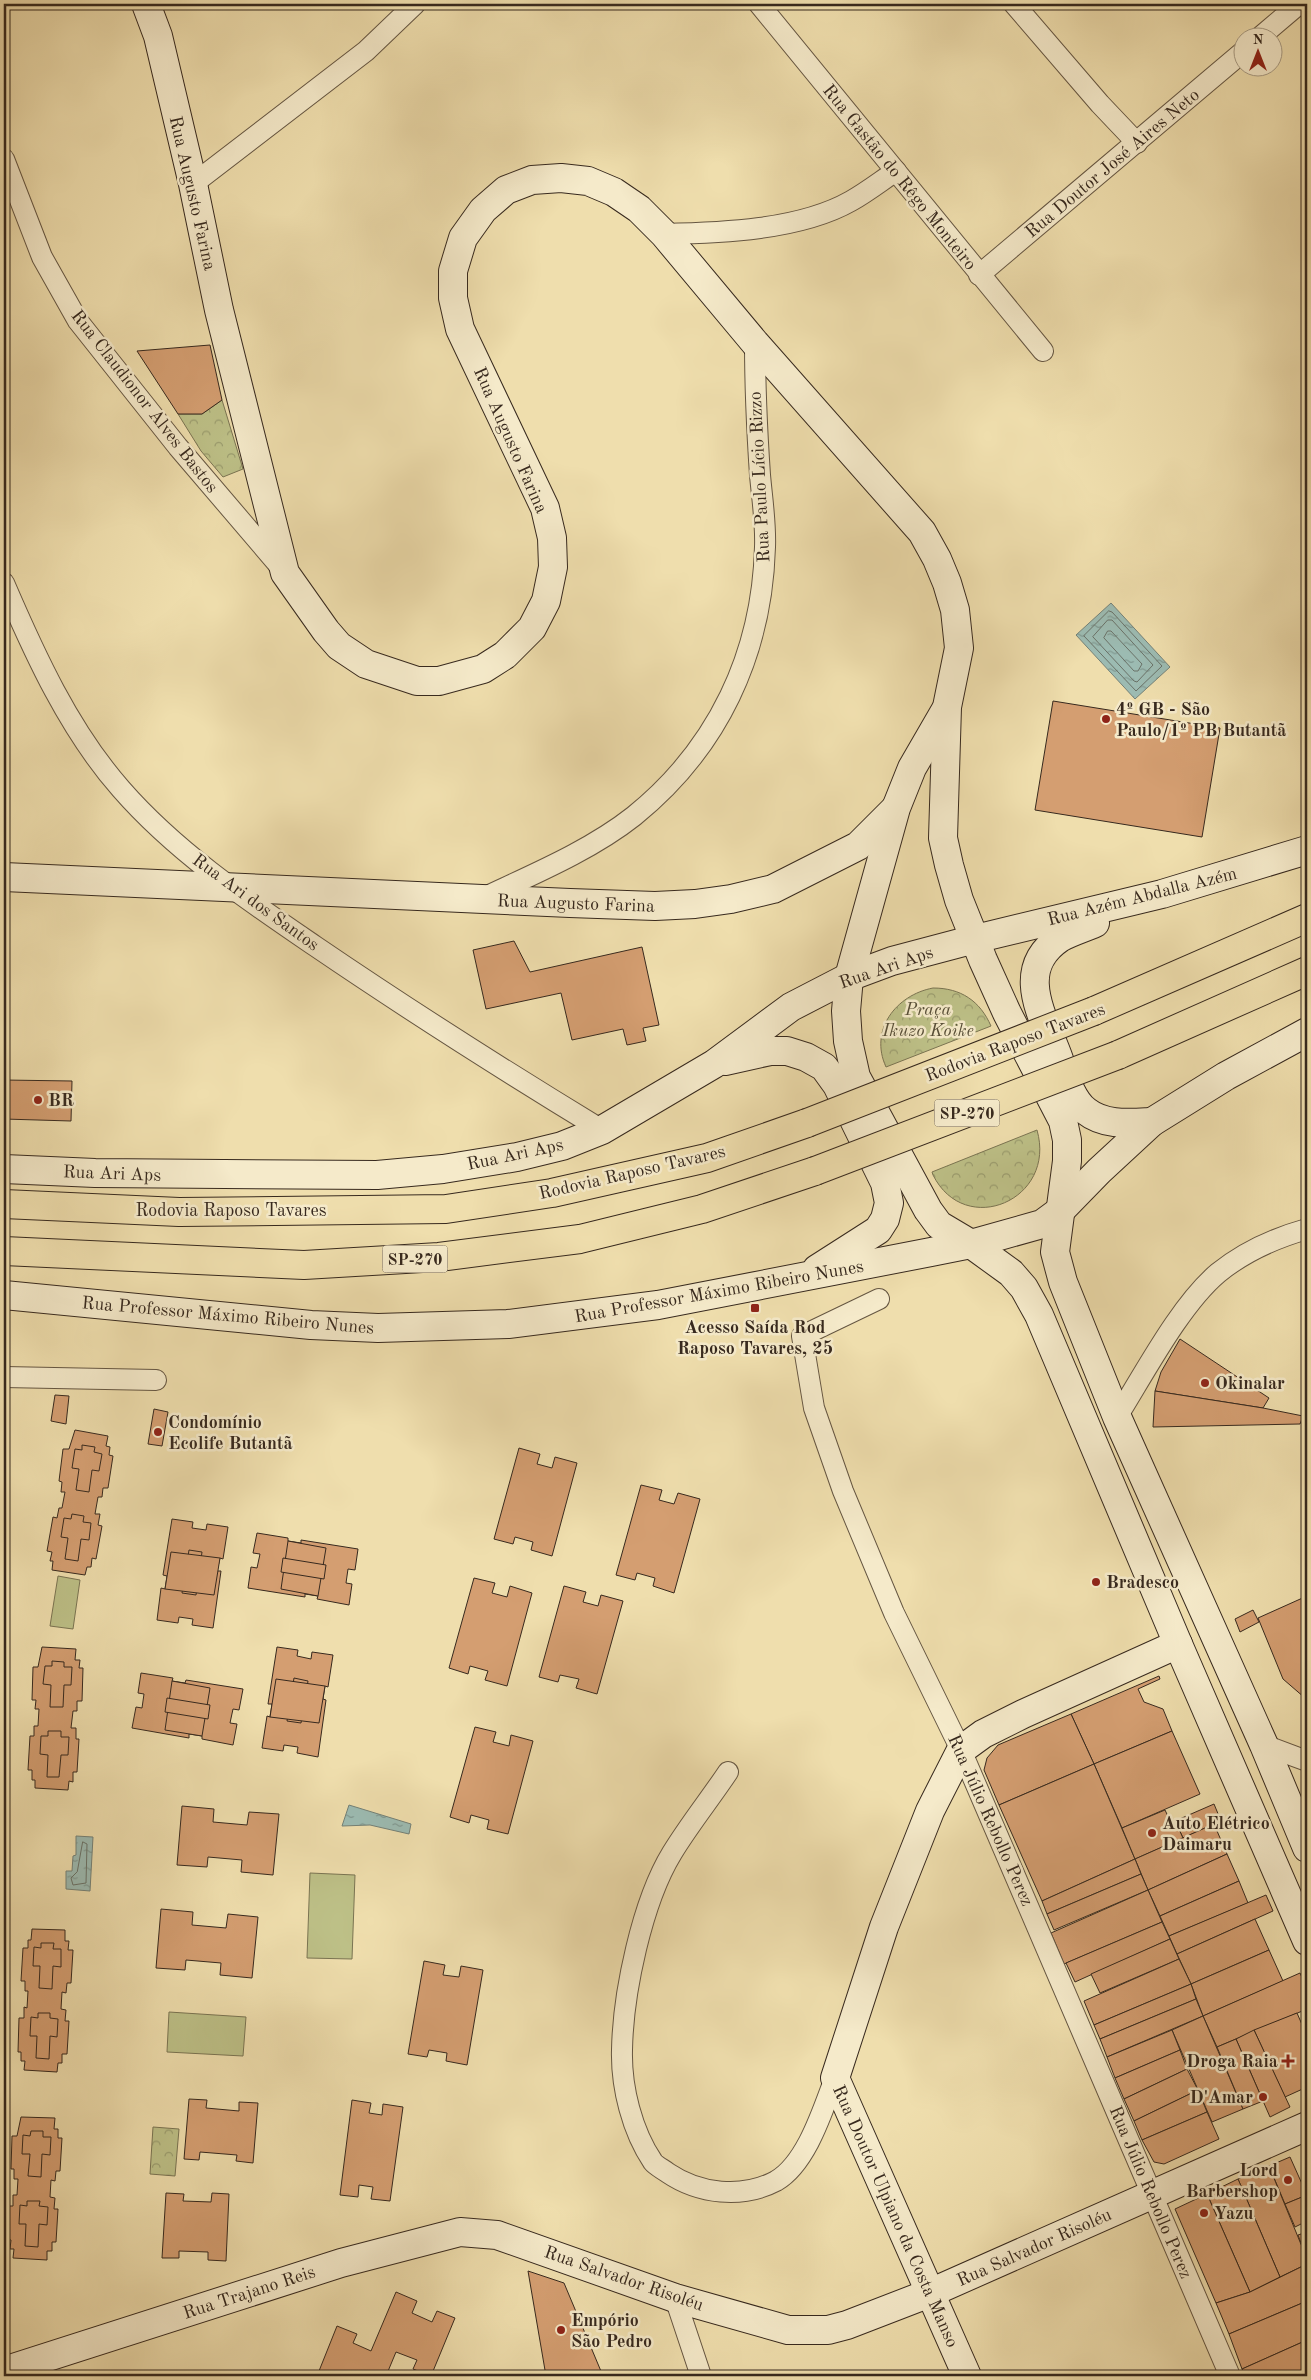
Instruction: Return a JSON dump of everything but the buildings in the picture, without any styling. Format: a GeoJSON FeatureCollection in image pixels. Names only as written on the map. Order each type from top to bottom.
{"type":"FeatureCollection","features":[{"type":"Feature","properties":{"kind":"highway","name":"Rodovia Raposo Tavares"},"geometry":{"type":"LineString","coordinates":[[4,1204],[179,1212],[446,1209],[552,1193],[707,1158],[807,1123],[1094,1011],[1307,918]]}},
{"type":"Feature","properties":{"kind":"highway","name":"SP-270"},"geometry":{"type":"LineString","coordinates":[[4,1251],[304,1265],[439,1257],[580,1239],[702,1209],[815,1172],[1118,1055],[1307,971]]}},
{"type":"Feature","properties":{"kind":"street","name":"Rua Augusto Farina"},"geometry":{"type":"LineString","coordinates":[[146,4],[158,36],[219,310],[285,573],[326,631],[339,646],[366,664],[388,672],[416,680],[438,680],[483,669],[505,656],[532,628],[546,601],[553,567],[552,538],[545,508],[460,329],[453,298],[453,270],[463,238],[483,210],[506,190],[532,180],[561,178],[588,181],[614,192],[639,209],[664,234],[755,343],[922,532],[937,559],[955,610],[958,648],[947,707],[944,838],[959,900],[975,939],[1007,1013],[1063,1121],[1067,1140],[1067,1161],[1056,1252],[1063,1282],[1117,1418],[1264,1745],[1307,1848]]}},
{"type":"Feature","properties":{"kind":"street"},"geometry":{"type":"LineString","coordinates":[[192,184],[366,51],[415,4]]}},
{"type":"Feature","properties":{"kind":"street","name":"Rua Gastão do Rêgo Monteiro"},"geometry":{"type":"LineString","coordinates":[[759,4],[1042,351]]}},
{"type":"Feature","properties":{"kind":"street"},"geometry":{"type":"LineString","coordinates":[[1014,4],[1100,104],[1137,142]]}},
{"type":"Feature","properties":{"kind":"street"},"geometry":{"type":"LineString","coordinates":[[1269,28],[1286,8]]}},
{"type":"Feature","properties":{"kind":"street","name":"Rua Doutor José Aires Neto"},"geometry":{"type":"LineString","coordinates":[[979,275],[1234,60]]}},
{"type":"Feature","properties":{"kind":"street","name":"Rua Claudionor Alves Bastos"},"geometry":{"type":"LineString","coordinates":[[4,159],[42,257],[78,321],[178,447],[285,573]]}},
{"type":"Feature","properties":{"kind":"street"},"geometry":{"type":"LineString","coordinates":[[664,234],[709,233],[785,223],[818,215],[851,201],[896,171]]}},
{"type":"Feature","properties":{"kind":"street","name":"Rua Paulo Lício Rizzo"},"geometry":{"type":"LineString","coordinates":[[480,899],[548,868],[633,817],[670,784],[704,744],[729,699],[756,624],[763,586],[765,544],[755,396],[755,343]]}},
{"type":"Feature","properties":{"kind":"street","name":"Rua Ari dos Santos"},"geometry":{"type":"LineString","coordinates":[[4,583],[26,633],[66,710],[96,756],[121,789],[167,834],[228,886],[415,1014],[602,1130]]}},
{"type":"Feature","properties":{"kind":"street","name":"Rua Augusto Farina"},"geometry":{"type":"LineString","coordinates":[[947,707],[912,768],[896,808],[849,977],[846,1011],[848,1041],[856,1077],[928,1210],[939,1225],[972,1244],[1011,1273],[1024,1288],[1039,1315],[1178,1644],[1307,1941]]}},
{"type":"Feature","properties":{"kind":"street","name":"Rua Augusto Farina"},"geometry":{"type":"LineString","coordinates":[[4,877],[655,906],[731,899],[773,889],[858,846],[896,808]]}},
{"type":"Feature","properties":{"kind":"street","name":"Rua Azém Abdalla Azém"},"geometry":{"type":"LineString","coordinates":[[975,939],[1162,894],[1307,850]]}},
{"type":"Feature","properties":{"kind":"street"},"geometry":{"type":"LineString","coordinates":[[1152,1122],[1117,1123],[1099,1119],[1085,1111],[1071,1090],[1039,1006],[1034,977],[1038,963],[1046,949],[1062,937],[1162,894]]}},
{"type":"Feature","properties":{"kind":"street","name":"Rua Ari Aps"},"geometry":{"type":"LineString","coordinates":[[4,1169],[95,1173],[377,1175],[443,1169],[517,1157],[562,1146],[602,1130],[714,1064],[791,1007],[849,977],[892,962],[975,939]]}},
{"type":"Feature","properties":{"kind":"street","name":"Rua Professor Máximo Ribeiro Nunes"},"geometry":{"type":"LineString","coordinates":[[4,1295],[311,1325],[378,1328],[508,1324],[658,1306],[972,1244],[1042,1224],[1061,1210],[1099,1171],[1152,1122],[1226,1076],[1307,1032]]}},
{"type":"Feature","properties":{"kind":"street"},"geometry":{"type":"LineString","coordinates":[[714,1064],[770,1052],[787,1051],[806,1057],[824,1067],[837,1085],[885,1183],[888,1203],[885,1219],[878,1230],[803,1278]]}},
{"type":"Feature","properties":{"kind":"street"},"geometry":{"type":"LineString","coordinates":[[1117,1418],[1174,1327],[1201,1291],[1218,1273],[1243,1256],[1279,1237],[1307,1229]]}},
{"type":"Feature","properties":{"kind":"street","name":"Rua Júlio Rebollo Perez"},"geometry":{"type":"LineString","coordinates":[[879,1299],[802,1336],[814,1408],[843,1491],[894,1613],[961,1750],[1230,2376]]}},
{"type":"Feature","properties":{"kind":"street"},"geometry":{"type":"LineString","coordinates":[[4,1377],[156,1380]]}},
{"type":"Feature","properties":{"kind":"street","name":"Rua Doutor Ulpiano da Costa Manso"},"geometry":{"type":"LineString","coordinates":[[967,2376],[835,2078],[884,1927],[930,1811],[961,1750],[983,1734],[1023,1714],[1178,1644]]}},
{"type":"Feature","properties":{"kind":"street"},"geometry":{"type":"LineString","coordinates":[[1264,1745],[1307,1761]]}},
{"type":"Feature","properties":{"kind":"street"},"geometry":{"type":"LineString","coordinates":[[728,1772],[671,1854],[653,1893],[637,1949],[624,2013],[622,2052],[625,2087],[636,2129],[654,2163],[679,2180],[713,2192],[746,2192],[776,2181],[793,2165],[810,2139],[835,2078]]}},
{"type":"Feature","properties":{"kind":"street","name":"Rua Salvador Risoléu"},"geometry":{"type":"LineString","coordinates":[[497,2234],[675,2298],[788,2330],[828,2330],[847,2325],[930,2293],[1307,2126]]}},
{"type":"Feature","properties":{"kind":"street","name":"Rua Trajano Reis"},"geometry":{"type":"LineString","coordinates":[[4,2371],[341,2263],[460,2232],[497,2234]]}},
{"type":"Feature","properties":{"kind":"street"},"geometry":{"type":"LineString","coordinates":[[675,2298],[702,2376]]}},
{"type":"Feature","properties":{"kind":"green space"},"geometry":{"type":"Polygon","coordinates":[[[222,400],[243,469],[223,477],[201,451],[178,414],[202,414],[222,400]]]}},
{"type":"Feature","properties":{"kind":"green space","name":"Praça Ikuzo Koike"},"geometry":{"type":"Polygon","coordinates":[[[933,988],[961,993],[975,1003],[991,1026],[886,1067],[881,1040],[889,1016],[897,1006],[908,998],[933,988]]]}},
{"type":"Feature","properties":{"kind":"green space"},"geometry":{"type":"Polygon","coordinates":[[[1037,1130],[1040,1155],[1034,1176],[1021,1192],[1004,1203],[985,1207],[966,1205],[947,1194],[933,1175],[932,1172],[1037,1130]]]}},
{"type":"Feature","properties":{"kind":"green space"},"geometry":{"type":"Polygon","coordinates":[[[58,1576],[80,1580],[73,1629],[50,1626],[58,1576]]]}},
{"type":"Feature","properties":{"kind":"green space"},"geometry":{"type":"Polygon","coordinates":[[[310,1873],[355,1875],[352,1959],[307,1958],[310,1873]]]}},
{"type":"Feature","properties":{"kind":"green space"},"geometry":{"type":"Polygon","coordinates":[[[169,2012],[246,2017],[243,2056],[167,2052],[169,2012]]]}},
{"type":"Feature","properties":{"kind":"green space"},"geometry":{"type":"Polygon","coordinates":[[[153,2127],[179,2129],[175,2176],[150,2174],[153,2127]]]}},
{"type":"Feature","properties":{"kind":"water"},"geometry":{"type":"Polygon","coordinates":[[[1111,603],[1170,667],[1135,699],[1076,635],[1111,603]]]}},
{"type":"Feature","properties":{"kind":"water"},"geometry":{"type":"Polygon","coordinates":[[[349,1805],[411,1824],[409,1834],[370,1825],[342,1826],[349,1805]]]}},
{"type":"Feature","properties":{"kind":"water"},"geometry":{"type":"Polygon","coordinates":[[[76,1836],[93,1837],[90,1891],[66,1889],[66,1871],[72,1871],[73,1856],[76,1855],[76,1836]]]}},
{"type":"Feature","properties":{"kind":"place","name":"4º GB - São Paulo/1º PB Butantã"},"geometry":{"type":"Point","coordinates":[1106,719]}},
{"type":"Feature","properties":{"kind":"place","name":"BR"},"geometry":{"type":"Point","coordinates":[38,1100]}},
{"type":"Feature","properties":{"kind":"place","name":"Acesso Saída Rod Raposo Tavares, 25"},"geometry":{"type":"Point","coordinates":[755,1308]}},
{"type":"Feature","properties":{"kind":"place","name":"Okinalar"},"geometry":{"type":"Point","coordinates":[1205,1383]}},
{"type":"Feature","properties":{"kind":"place","name":"Condomínio Ecolife Butantã"},"geometry":{"type":"Point","coordinates":[158,1432]}},
{"type":"Feature","properties":{"kind":"place","name":"Bradesco"},"geometry":{"type":"Point","coordinates":[1096,1582]}},
{"type":"Feature","properties":{"kind":"place","name":"Auto Elétrico Daimaru"},"geometry":{"type":"Point","coordinates":[1152,1833]}},
{"type":"Feature","properties":{"kind":"place","name":"Droga Raia"},"geometry":{"type":"Point","coordinates":[1288,2061]}},
{"type":"Feature","properties":{"kind":"place","name":"D'Amar"},"geometry":{"type":"Point","coordinates":[1263,2097]}},
{"type":"Feature","properties":{"kind":"place","name":"Lord Barbershop"},"geometry":{"type":"Point","coordinates":[1288,2180]}},
{"type":"Feature","properties":{"kind":"place","name":"Yazu"},"geometry":{"type":"Point","coordinates":[1204,2213]}},
{"type":"Feature","properties":{"kind":"place","name":"Empório São Pedro"},"geometry":{"type":"Point","coordinates":[561,2330]}}]}
